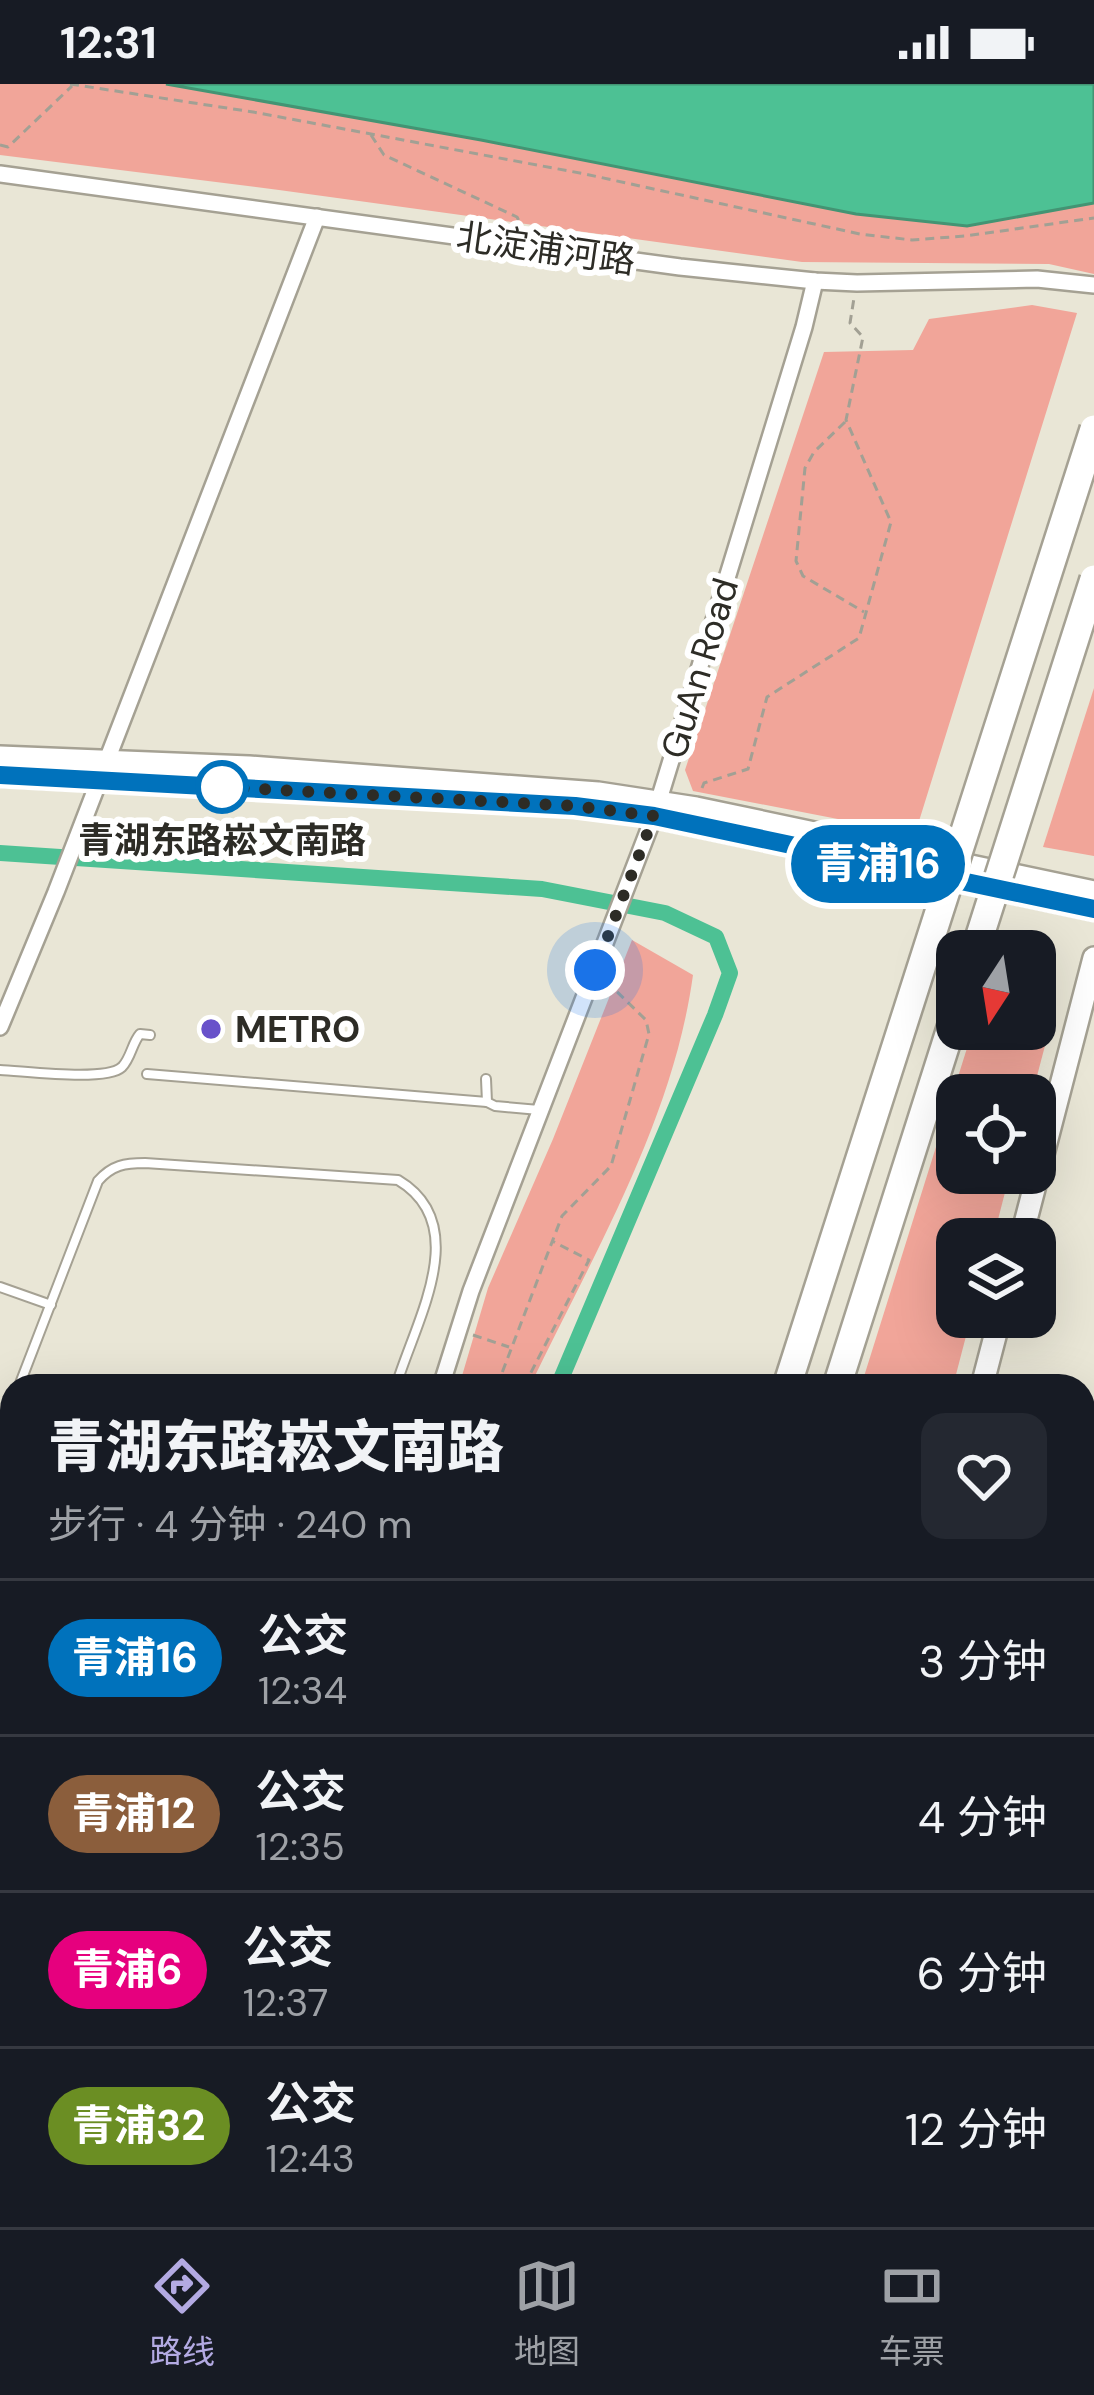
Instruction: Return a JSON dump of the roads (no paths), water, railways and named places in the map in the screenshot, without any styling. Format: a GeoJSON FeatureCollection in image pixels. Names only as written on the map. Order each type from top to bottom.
{"type":"FeatureCollection","features":[{"type":"Feature","properties":{"kind":"highway"},"geometry":{"type":"LineString","coordinates":[[791,1374],[1094,429]]}},
{"type":"Feature","properties":{"kind":"highway"},"geometry":{"type":"LineString","coordinates":[[982,930],[1094,579]]}},
{"type":"Feature","properties":{"kind":"highway"},"geometry":{"type":"LineString","coordinates":[[841,1374],[944,1050]]}},
{"type":"Feature","properties":{"kind":"main road"},"geometry":{"type":"LineString","coordinates":[[0,757],[101,772],[575,806],[696,808],[1094,892]]}},
{"type":"Feature","properties":{"kind":"main road"},"geometry":{"type":"LineString","coordinates":[[0,775],[101,772]]}},
{"type":"Feature","properties":{"kind":"main road"},"geometry":{"type":"LineString","coordinates":[[656,809],[1094,909]]}},
{"type":"Feature","properties":{"kind":"main road"},"geometry":{"type":"LineString","coordinates":[[1026,1218],[1094,958]]}},
{"type":"Feature","properties":{"kind":"main road"},"geometry":{"type":"LineString","coordinates":[[985,1374],[995,1338]]}},
{"type":"Feature","properties":{"kind":"street","name":"北淀浦河路"},"geometry":{"type":"LineString","coordinates":[[0,173],[680,267],[815,281],[1037,280],[1094,285]]}},
{"type":"Feature","properties":{"kind":"street"},"geometry":{"type":"LineString","coordinates":[[0,1027],[316,217]]}},
{"type":"Feature","properties":{"kind":"street","name":"GuAn Road"},"geometry":{"type":"LineString","coordinates":[[445,1374],[656,809],[815,281]]}},
{"type":"Feature","properties":{"kind":"lane"},"geometry":{"type":"LineString","coordinates":[[0,1070],[112,1072],[127,1060],[135,1037],[150,1036]]}},
{"type":"Feature","properties":{"kind":"lane"},"geometry":{"type":"LineString","coordinates":[[147,1074],[541,1110]]}},
{"type":"Feature","properties":{"kind":"lane"},"geometry":{"type":"LineString","coordinates":[[486,1079],[487,1102]]}},
{"type":"Feature","properties":{"kind":"lane"},"geometry":{"type":"LineString","coordinates":[[24,1374],[98,1180],[122,1163],[398,1180],[413,1189],[426,1204],[438,1245],[427,1297],[400,1374]]}},
{"type":"Feature","properties":{"kind":"lane"},"geometry":{"type":"LineString","coordinates":[[0,1287],[51,1305]]}},
{"type":"Feature","properties":{"kind":"waterway"},"geometry":{"type":"LineString","coordinates":[[0,853],[542,889],[665,913],[716,937],[730,973],[563,1374]]}},
{"type":"Feature","properties":{"kind":"place","name":"青湖东路崧文南路"},"geometry":{"type":"Point","coordinates":[222,787]}},
{"type":"Feature","properties":{"kind":"place","name":"METRO"},"geometry":{"type":"Point","coordinates":[211,1029]}}]}
